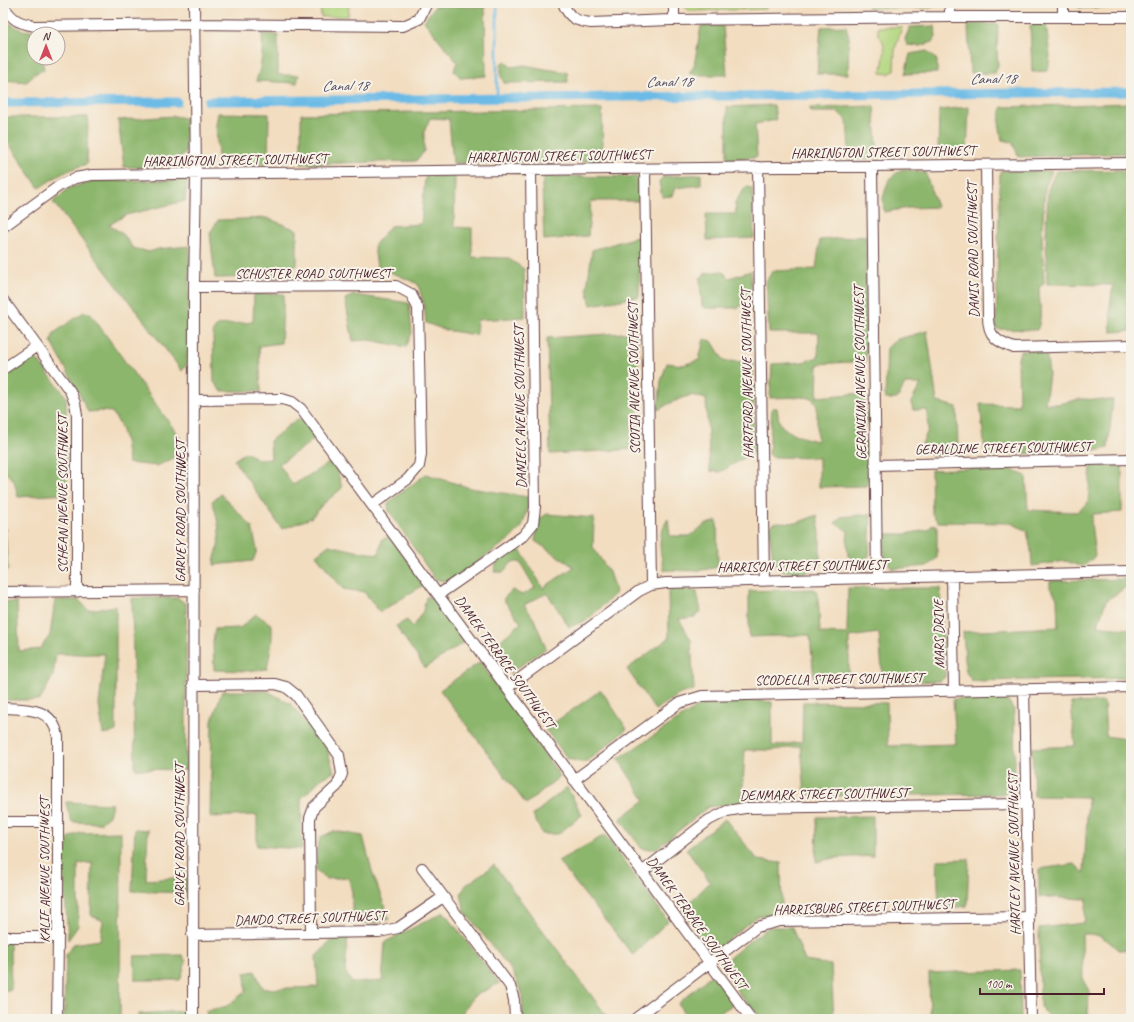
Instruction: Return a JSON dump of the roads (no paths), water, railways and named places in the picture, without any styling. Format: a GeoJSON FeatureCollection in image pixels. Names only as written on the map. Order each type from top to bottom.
{"type":"FeatureCollection","features":[{"type":"Feature","properties":{"kind":"street","name":"GARVEY ROAD SOUTHWEST"},"geometry":{"type":"LineString","coordinates":[[193,1019],[194,287],[196,174],[194,3]]}},
{"type":"Feature","properties":{"kind":"street"},"geometry":{"type":"LineString","coordinates":[[3,6],[18,22],[34,26],[194,24],[403,26],[419,19],[427,3]]}},
{"type":"Feature","properties":{"kind":"street"},"geometry":{"type":"LineString","coordinates":[[563,3],[568,14],[579,21],[585,22],[950,17],[1131,17]]}},
{"type":"Feature","properties":{"kind":"street"},"geometry":{"type":"LineString","coordinates":[[674,3],[674,20]]}},
{"type":"Feature","properties":{"kind":"street"},"geometry":{"type":"LineString","coordinates":[[950,3],[950,17]]}},
{"type":"Feature","properties":{"kind":"street"},"geometry":{"type":"LineString","coordinates":[[1063,3],[1063,17]]}},
{"type":"Feature","properties":{"kind":"street","name":"HARRINGTON STREET SOUTHWEST"},"geometry":{"type":"LineString","coordinates":[[3,227],[59,186],[75,178],[92,175],[1131,163]]}},
{"type":"Feature","properties":{"kind":"street","name":"DANIS ROAD SOUTHWEST"},"geometry":{"type":"LineString","coordinates":[[986,165],[988,317],[991,332],[1000,343],[1014,348],[1131,345]]}},
{"type":"Feature","properties":{"kind":"street","name":"HARTFORD AVENUE SOUTHWEST"},"geometry":{"type":"LineString","coordinates":[[758,167],[764,580]]}},
{"type":"Feature","properties":{"kind":"street","name":"GERANIUM AVENUE SOUTHWEST"},"geometry":{"type":"LineString","coordinates":[[872,167],[875,465],[878,578]]}},
{"type":"Feature","properties":{"kind":"street","name":"SCOTIA AVENUE SOUTHWEST"},"geometry":{"type":"LineString","coordinates":[[645,169],[651,585]]}},
{"type":"Feature","properties":{"kind":"street","name":"DANIELS AVENUE SOUTHWEST"},"geometry":{"type":"LineString","coordinates":[[438,595],[524,536],[532,524],[535,507],[531,171]]}},
{"type":"Feature","properties":{"kind":"street","name":"SCHUSTER ROAD SOUTHWEST"},"geometry":{"type":"LineString","coordinates":[[194,287],[396,286],[411,294],[418,308],[421,454],[418,466],[408,479],[372,505]]}},
{"type":"Feature","properties":{"kind":"street","name":"SCHEAN AVENUE SOUTHWEST"},"geometry":{"type":"LineString","coordinates":[[3,300],[70,392],[75,403],[77,415],[77,592]]}},
{"type":"Feature","properties":{"kind":"street"},"geometry":{"type":"LineString","coordinates":[[3,369],[37,346]]}},
{"type":"Feature","properties":{"kind":"street","name":"DAMEK TERRACE SOUTHWEST"},"geometry":{"type":"LineString","coordinates":[[195,400],[282,400],[292,402],[301,409],[751,1019]]}},
{"type":"Feature","properties":{"kind":"street","name":"GERALDINE STREET SOUTHWEST"},"geometry":{"type":"LineString","coordinates":[[875,465],[1131,459]]}},
{"type":"Feature","properties":{"kind":"street","name":"HARRISON STREET SOUTHWEST"},"geometry":{"type":"LineString","coordinates":[[508,688],[639,591],[651,585],[666,583],[764,580],[1131,572]]}},
{"type":"Feature","properties":{"kind":"street","name":"MARS DRIVE"},"geometry":{"type":"LineString","coordinates":[[952,576],[954,690]]}},
{"type":"Feature","properties":{"kind":"street"},"geometry":{"type":"LineString","coordinates":[[3,592],[194,590]]}},
{"type":"Feature","properties":{"kind":"street"},"geometry":{"type":"LineString","coordinates":[[193,685],[275,684],[286,688],[296,695],[339,755],[342,774],[337,786],[314,807],[310,818],[311,932]]}},
{"type":"Feature","properties":{"kind":"street","name":"SCODELLA STREET SOUTHWEST"},"geometry":{"type":"LineString","coordinates":[[574,780],[679,703],[702,696],[1131,687]]}},
{"type":"Feature","properties":{"kind":"street","name":"HARTLEY AVENUE SOUTHWEST"},"geometry":{"type":"LineString","coordinates":[[1024,689],[1031,1019]]}},
{"type":"Feature","properties":{"kind":"street","name":"KALIF AVENUE SOUTHWEST"},"geometry":{"type":"LineString","coordinates":[[3,708],[40,711],[53,721],[58,737],[57,1019]]}},
{"type":"Feature","properties":{"kind":"street","name":"DENMARK STREET SOUTHWEST"},"geometry":{"type":"LineString","coordinates":[[642,872],[709,820],[727,811],[746,808],[1027,804]]}},
{"type":"Feature","properties":{"kind":"street"},"geometry":{"type":"LineString","coordinates":[[3,822],[57,822]]}},
{"type":"Feature","properties":{"kind":"street"},"geometry":{"type":"LineString","coordinates":[[422,868],[442,897],[510,986],[514,1000],[515,1019]]}},
{"type":"Feature","properties":{"kind":"street","name":"DANDO STREET SOUTHWEST"},"geometry":{"type":"LineString","coordinates":[[192,935],[379,932],[398,928],[442,897]]}},
{"type":"Feature","properties":{"kind":"street","name":"HARRISBURG STREET SOUTHWEST"},"geometry":{"type":"LineString","coordinates":[[635,1019],[757,927],[780,921],[1029,917]]}},
{"type":"Feature","properties":{"kind":"street"},"geometry":{"type":"LineString","coordinates":[[3,937],[58,937]]}},
{"type":"Feature","properties":{"kind":"waterway"},"geometry":{"type":"LineString","coordinates":[[497,3],[497,98]]}},
{"type":"Feature","properties":{"kind":"waterway","name":"Canal 18"},"geometry":{"type":"LineString","coordinates":[[208,101],[1131,92]]}},
{"type":"Feature","properties":{"kind":"waterway","name":"Canal 18"},"geometry":{"type":"LineString","coordinates":[[3,103],[177,102]]}}]}
